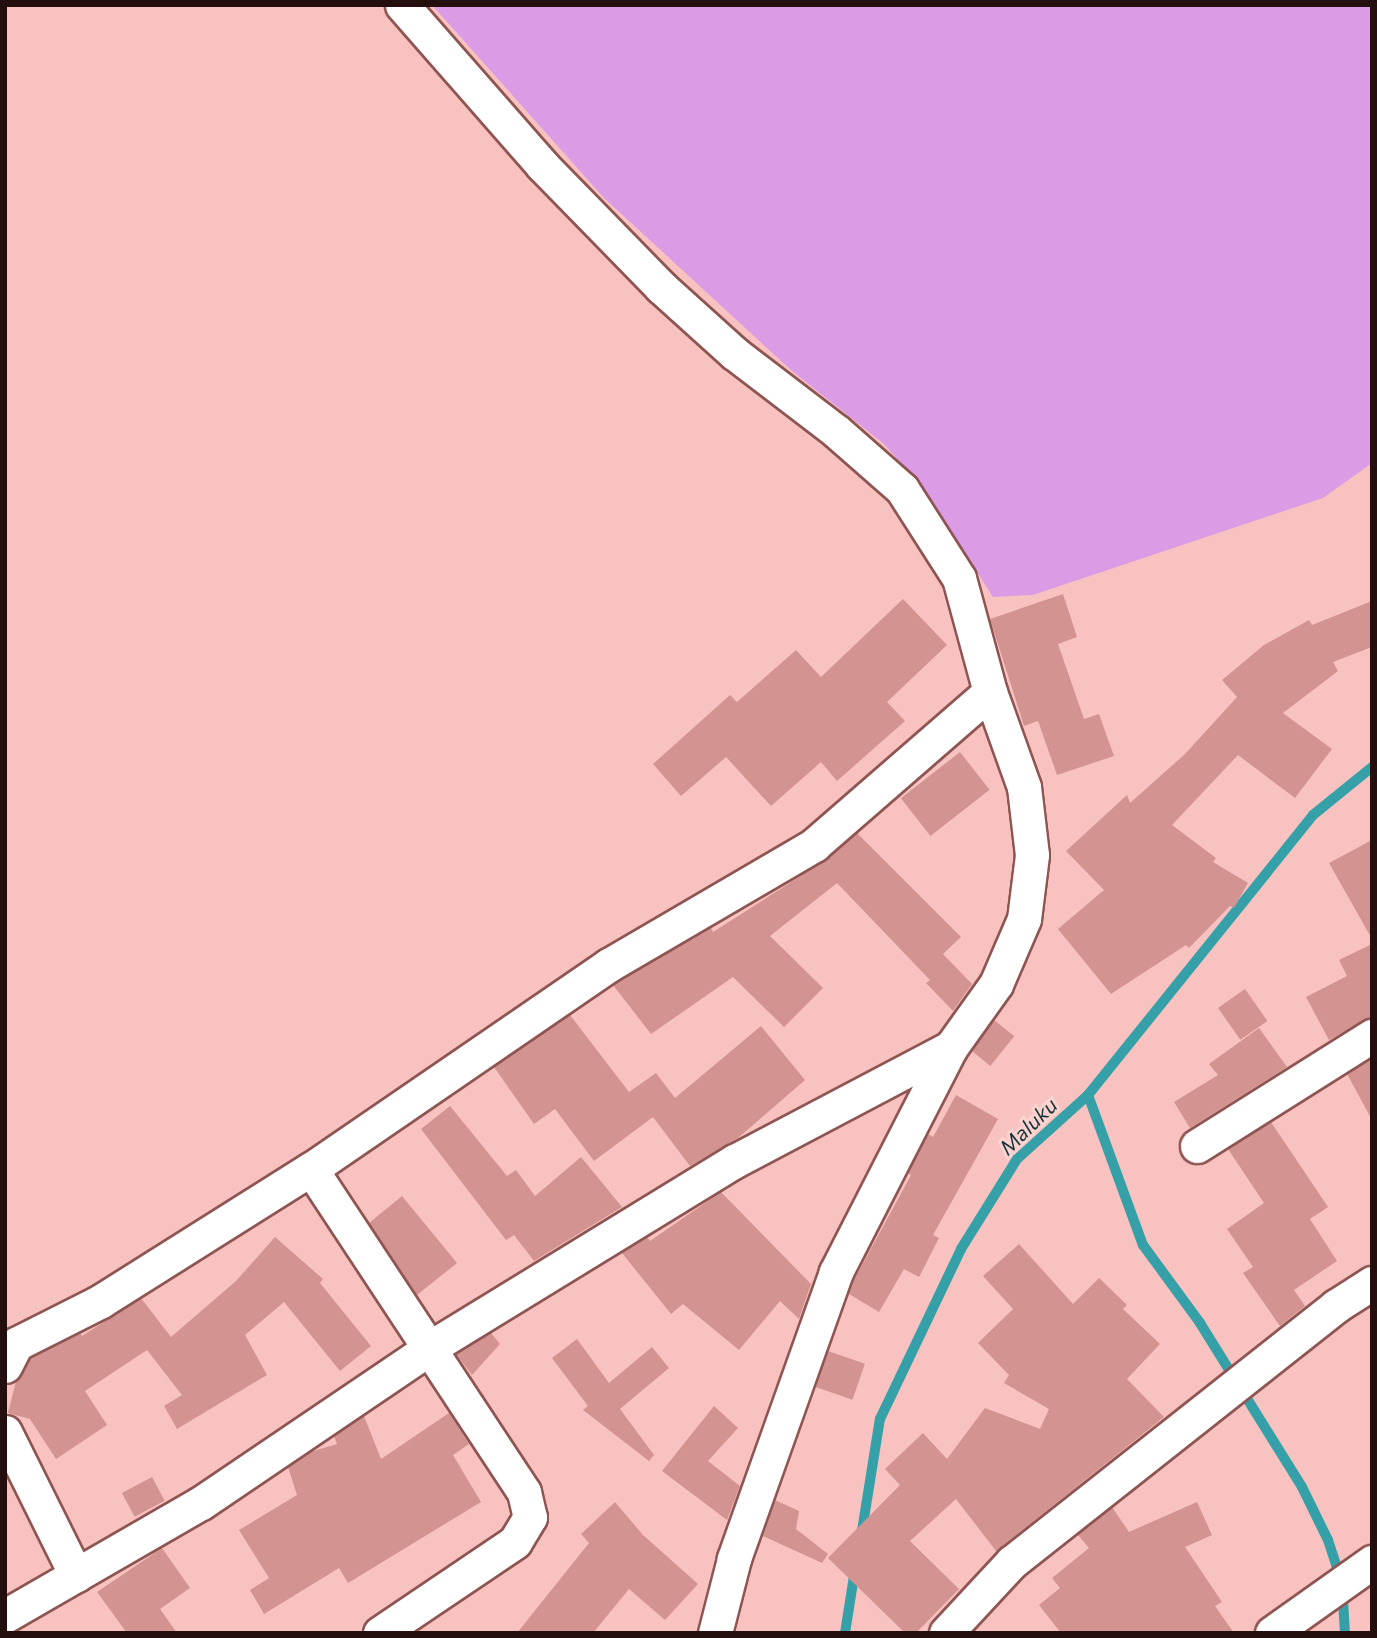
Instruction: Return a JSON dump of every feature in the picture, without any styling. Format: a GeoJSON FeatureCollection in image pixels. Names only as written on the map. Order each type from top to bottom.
{"type":"FeatureCollection","features":[{"type":"Feature","properties":{"kind":"street"},"geometry":{"type":"LineString","coordinates":[[402,5],[542,165],[662,287],[734,353],[836,430],[902,489],[959,578],[990,692],[1024,787],[1032,855],[1024,919],[996,984],[951,1047],[836,1272],[734,1559],[715,1633]]}},
{"type":"Feature","properties":{"kind":"street"},"geometry":{"type":"LineString","coordinates":[[5,1366],[16,1344],[101,1301],[311,1169],[609,965],[814,845],[990,692]]}},
{"type":"Feature","properties":{"kind":"street"},"geometry":{"type":"LineString","coordinates":[[1196,1146],[1372,1035]]}},
{"type":"Feature","properties":{"kind":"street"},"geometry":{"type":"LineString","coordinates":[[5,1616],[201,1503],[431,1347],[735,1161],[951,1047]]}},
{"type":"Feature","properties":{"kind":"street"},"geometry":{"type":"LineString","coordinates":[[311,1169],[431,1347],[524,1492],[530,1517],[515,1542],[380,1633]]}},
{"type":"Feature","properties":{"kind":"street"},"geometry":{"type":"LineString","coordinates":[[946,1633],[1012,1563],[1336,1306],[1372,1283]]}},
{"type":"Feature","properties":{"kind":"street"},"geometry":{"type":"LineString","coordinates":[[5,1432],[76,1576]]}},
{"type":"Feature","properties":{"kind":"street"},"geometry":{"type":"LineString","coordinates":[[1272,1633],[1372,1562]]}},
{"type":"Feature","properties":{"kind":"shaded area"},"geometry":{"type":"Polygon","coordinates":[[[432,5],[1372,5],[1372,463],[1323,498],[1033,595],[993,597],[926,492],[884,444],[792,371],[604,198],[432,5]]]}},
{"type":"Feature","properties":{"kind":"building"},"geometry":{"type":"Polygon","coordinates":[[[1063,594],[1077,637],[1058,644],[1084,719],[1099,714],[1114,756],[1057,775],[1038,721],[1024,726],[990,619],[1063,594]]]}},
{"type":"Feature","properties":{"kind":"building"},"geometry":{"type":"Polygon","coordinates":[[[903,599],[947,645],[887,702],[905,721],[837,781],[821,762],[771,806],[726,757],[681,796],[653,764],[730,695],[737,702],[796,650],[821,677],[903,599]]]}},
{"type":"Feature","properties":{"kind":"building"},"geometry":{"type":"Polygon","coordinates":[[[1372,601],[1372,647],[1333,662],[1338,671],[1283,713],[1332,749],[1295,798],[1238,755],[1172,825],[1216,858],[1213,862],[1248,883],[1234,908],[1230,906],[1189,948],[1186,945],[1111,994],[1058,929],[1104,890],[1066,851],[1127,795],[1130,803],[1185,754],[1237,697],[1222,680],[1264,645],[1309,620],[1312,625],[1372,601]]]}},
{"type":"Feature","properties":{"kind":"building"},"geometry":{"type":"Polygon","coordinates":[[[960,752],[990,790],[930,836],[901,798],[960,752]]]}},
{"type":"Feature","properties":{"kind":"building"},"geometry":{"type":"Polygon","coordinates":[[[857,833],[961,937],[943,954],[972,984],[953,1011],[926,983],[930,980],[837,883],[770,936],[823,988],[784,1027],[733,977],[651,1034],[613,985],[711,928],[713,932],[824,861],[857,833]]]}},
{"type":"Feature","properties":{"kind":"building"},"geometry":{"type":"Polygon","coordinates":[[[1372,840],[1372,939],[1329,863],[1372,840]]]}},
{"type":"Feature","properties":{"kind":"building"},"geometry":{"type":"Polygon","coordinates":[[[1372,944],[1372,1017],[1329,1040],[1306,997],[1347,976],[1339,960],[1372,944]]]}},
{"type":"Feature","properties":{"kind":"building"},"geometry":{"type":"Polygon","coordinates":[[[1245,989],[1267,1021],[1240,1040],[1218,1008],[1245,989]]]}},
{"type":"Feature","properties":{"kind":"building"},"geometry":{"type":"Polygon","coordinates":[[[570,1015],[629,1092],[656,1073],[675,1098],[761,1026],[805,1080],[738,1138],[690,1166],[653,1117],[594,1161],[555,1109],[534,1124],[494,1067],[570,1015]]]}},
{"type":"Feature","properties":{"kind":"building"},"geometry":{"type":"Polygon","coordinates":[[[994,1020],[1014,1036],[990,1066],[970,1050],[994,1020]]]}},
{"type":"Feature","properties":{"kind":"building"},"geometry":{"type":"Polygon","coordinates":[[[1259,1028],[1287,1067],[1190,1128],[1174,1102],[1218,1075],[1209,1064],[1259,1028]]]}},
{"type":"Feature","properties":{"kind":"building"},"geometry":{"type":"Polygon","coordinates":[[[1372,1059],[1372,1120],[1347,1074],[1372,1059]]]}},
{"type":"Feature","properties":{"kind":"building"},"geometry":{"type":"Polygon","coordinates":[[[956,1095],[998,1119],[933,1235],[939,1238],[919,1277],[904,1269],[879,1312],[849,1294],[911,1175],[908,1173],[928,1134],[933,1137],[956,1095]]]}},
{"type":"Feature","properties":{"kind":"building"},"geometry":{"type":"Polygon","coordinates":[[[450,1106],[507,1176],[516,1170],[535,1196],[581,1157],[622,1207],[534,1261],[514,1235],[506,1240],[421,1129],[450,1106]]]}},
{"type":"Feature","properties":{"kind":"building"},"geometry":{"type":"Polygon","coordinates":[[[1271,1122],[1328,1207],[1310,1219],[1337,1261],[1294,1290],[1305,1306],[1280,1326],[1243,1273],[1253,1267],[1227,1229],[1264,1203],[1228,1149],[1271,1122]]]}},
{"type":"Feature","properties":{"kind":"building"},"geometry":{"type":"Polygon","coordinates":[[[721,1192],[811,1284],[799,1319],[780,1301],[739,1350],[683,1304],[671,1314],[622,1253],[647,1237],[650,1241],[721,1192]]]}},
{"type":"Feature","properties":{"kind":"building"},"geometry":{"type":"Polygon","coordinates":[[[402,1196],[457,1263],[417,1295],[369,1223],[402,1196]]]}},
{"type":"Feature","properties":{"kind":"building"},"geometry":{"type":"Polygon","coordinates":[[[275,1237],[323,1279],[320,1283],[371,1346],[340,1371],[284,1302],[245,1335],[267,1375],[177,1429],[164,1406],[182,1395],[147,1350],[85,1391],[107,1425],[56,1459],[30,1419],[8,1413],[16,1381],[30,1358],[80,1333],[82,1336],[141,1298],[171,1337],[236,1281],[275,1237]]]}},
{"type":"Feature","properties":{"kind":"building"},"geometry":{"type":"Polygon","coordinates":[[[1019,1244],[1073,1304],[1099,1278],[1127,1305],[1123,1309],[1160,1344],[1127,1379],[1164,1417],[996,1551],[956,1499],[910,1541],[959,1589],[916,1633],[905,1633],[828,1558],[900,1485],[885,1469],[923,1433],[947,1459],[985,1408],[1040,1429],[1049,1409],[1004,1383],[1009,1375],[978,1343],[1013,1309],[983,1276],[1019,1244]]]}},
{"type":"Feature","properties":{"kind":"building"},"geometry":{"type":"Polygon","coordinates":[[[491,1333],[500,1344],[472,1375],[456,1354],[491,1333]]]}},
{"type":"Feature","properties":{"kind":"building"},"geometry":{"type":"Polygon","coordinates":[[[577,1339],[609,1383],[652,1347],[669,1368],[620,1409],[654,1455],[649,1461],[583,1410],[588,1406],[552,1358],[577,1339]]]}},
{"type":"Feature","properties":{"kind":"building"},"geometry":{"type":"Polygon","coordinates":[[[828,1351],[865,1364],[853,1400],[816,1387],[828,1351]]]}},
{"type":"Feature","properties":{"kind":"building"},"geometry":{"type":"Polygon","coordinates":[[[714,1406],[738,1428],[708,1461],[740,1486],[727,1520],[662,1471],[714,1406]]]}},
{"type":"Feature","properties":{"kind":"building"},"geometry":{"type":"Polygon","coordinates":[[[449,1413],[469,1444],[453,1455],[481,1502],[348,1583],[339,1568],[264,1614],[250,1590],[269,1578],[239,1530],[297,1495],[288,1467],[310,1452],[337,1444],[334,1436],[364,1416],[381,1459],[449,1413]]]}},
{"type":"Feature","properties":{"kind":"building"},"geometry":{"type":"Polygon","coordinates":[[[152,1477],[165,1501],[135,1517],[122,1493],[152,1477]]]}},
{"type":"Feature","properties":{"kind":"building"},"geometry":{"type":"Polygon","coordinates":[[[775,1500],[799,1511],[796,1529],[828,1554],[822,1563],[763,1536],[775,1500]]]}},
{"type":"Feature","properties":{"kind":"building"},"geometry":{"type":"Polygon","coordinates":[[[615,1502],[643,1535],[698,1584],[665,1620],[629,1589],[593,1633],[517,1633],[589,1543],[581,1534],[615,1502]]]}},
{"type":"Feature","properties":{"kind":"building"},"geometry":{"type":"Polygon","coordinates":[[[1197,1502],[1212,1535],[1185,1547],[1222,1602],[1215,1606],[1234,1633],[1061,1633],[1039,1605],[1060,1588],[1052,1578],[1089,1548],[1078,1535],[1112,1507],[1129,1532],[1197,1502]]]}},
{"type":"Feature","properties":{"kind":"building"},"geometry":{"type":"Polygon","coordinates":[[[162,1548],[190,1588],[160,1609],[177,1633],[127,1633],[97,1592],[162,1548]]]}},
{"type":"Feature","properties":{"kind":"waterway","name":"Maluku"},"geometry":{"type":"LineString","coordinates":[[861,1537],[880,1419],[961,1249],[1017,1159],[1088,1095],[1313,815],[1372,767]]}},
{"type":"Feature","properties":{"kind":"waterway"},"geometry":{"type":"LineString","coordinates":[[1088,1095],[1143,1245],[1200,1323],[1302,1487],[1328,1540],[1342,1583],[1345,1633]]}},
{"type":"Feature","properties":{"kind":"waterway","name":"Maluku"},"geometry":{"type":"LineString","coordinates":[[845,1633],[855,1570]]}}]}
